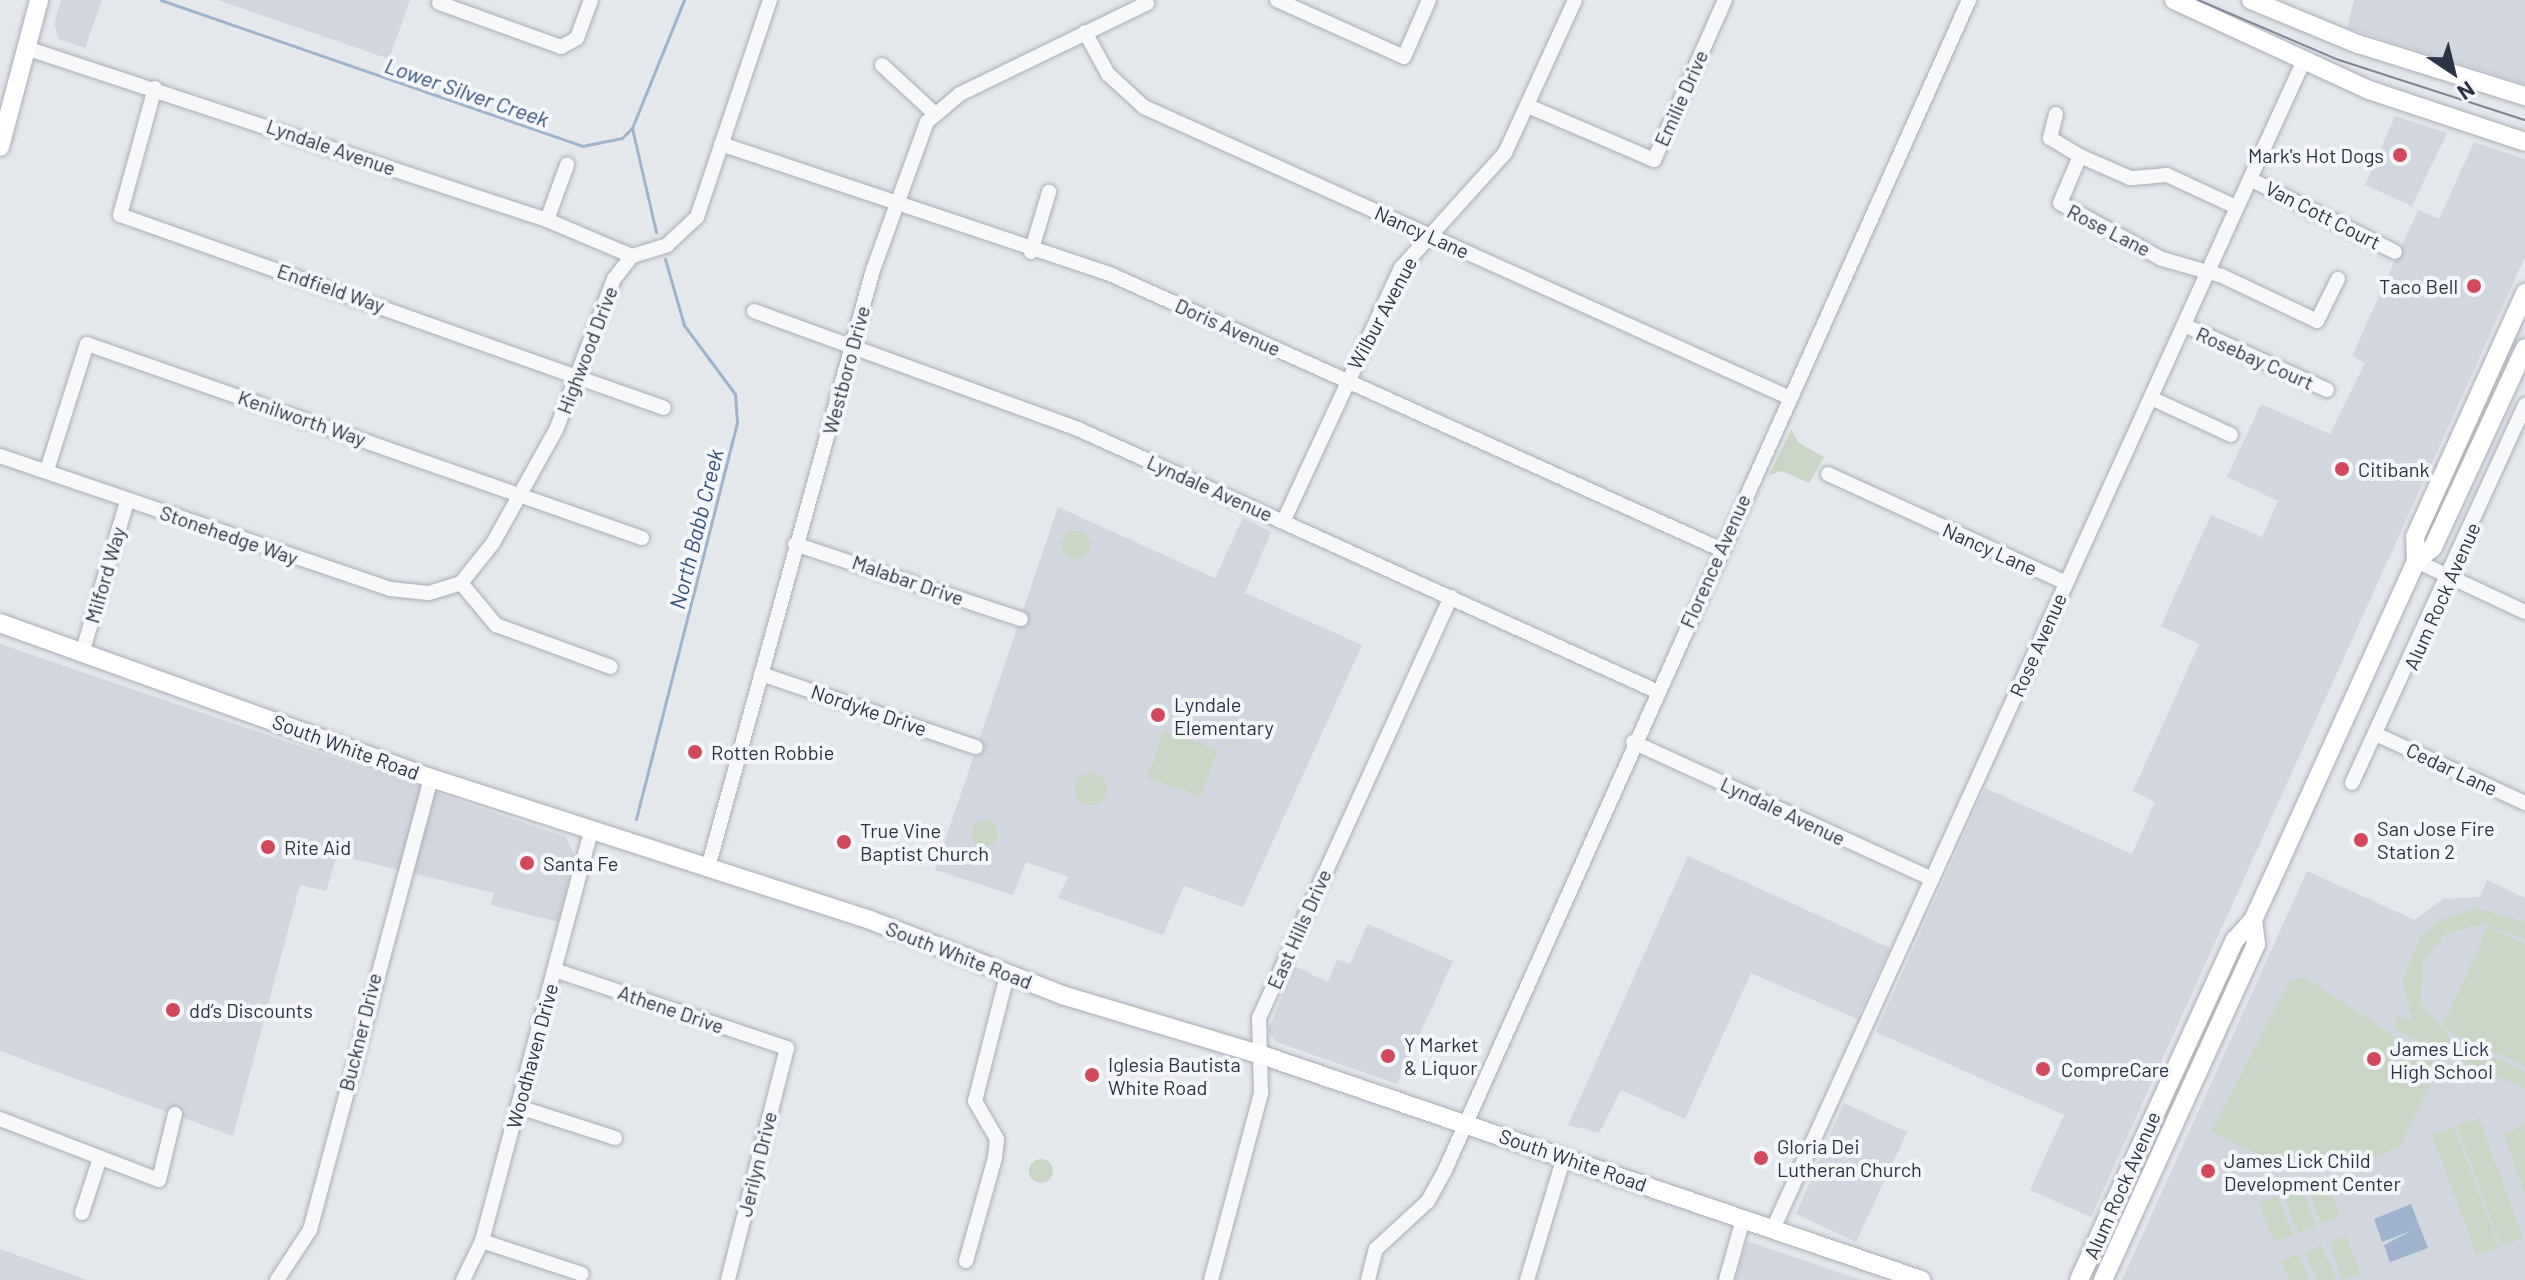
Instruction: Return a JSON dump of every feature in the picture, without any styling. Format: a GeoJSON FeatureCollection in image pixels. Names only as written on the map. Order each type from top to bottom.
{"type":"FeatureCollection","features":[{"type":"Feature","properties":{"kind":"main road"},"geometry":{"type":"LineString","coordinates":[[0,147],[39,0]]}},
{"type":"Feature","properties":{"kind":"main road"},"geometry":{"type":"LineString","coordinates":[[2174,0],[2303,62],[2525,142]]}},
{"type":"Feature","properties":{"kind":"main road"},"geometry":{"type":"LineString","coordinates":[[2251,0],[2358,44],[2525,96]]}},
{"type":"Feature","properties":{"kind":"main road","name":"Alum Rock Avenue"},"geometry":{"type":"LineString","coordinates":[[2416,561],[2415,537],[2525,293]]}},
{"type":"Feature","properties":{"kind":"main road","name":"Alum Rock Avenue"},"geometry":{"type":"LineString","coordinates":[[2079,1280],[2235,940],[2253,920],[2416,561],[2433,547],[2525,348]]}},
{"type":"Feature","properties":{"kind":"main road"},"geometry":{"type":"LineString","coordinates":[[2474,460],[2469,447],[2492,394],[2489,375]]}},
{"type":"Feature","properties":{"kind":"main road","name":"South White Road"},"geometry":{"type":"LineString","coordinates":[[0,623],[83,650],[431,778],[709,864],[1007,975],[1259,1054],[1921,1280]]}},
{"type":"Feature","properties":{"kind":"main road","name":"Alum Rock Avenue"},"geometry":{"type":"LineString","coordinates":[[2103,1280],[2256,944],[2253,920]]}},
{"type":"Feature","properties":{"kind":"main road"},"geometry":{"type":"LineString","coordinates":[[2211,991],[2220,1021]]}},
{"type":"Feature","properties":{"kind":"street"},"geometry":{"type":"LineString","coordinates":[[439,3],[561,47],[577,38],[591,0]]}},
{"type":"Feature","properties":{"kind":"street"},"geometry":{"type":"LineString","coordinates":[[632,256],[667,245],[697,217],[770,0]]}},
{"type":"Feature","properties":{"kind":"street"},"geometry":{"type":"LineString","coordinates":[[1277,0],[1404,57],[1429,0]]}},
{"type":"Feature","properties":{"kind":"street","name":"Wilbur Avenue"},"geometry":{"type":"LineString","coordinates":[[1284,520],[1346,380],[1401,268],[1505,153],[1575,0]]}},
{"type":"Feature","properties":{"kind":"street","name":"Emilie Drive"},"geometry":{"type":"LineString","coordinates":[[1528,106],[1654,160],[1725,0]]}},
{"type":"Feature","properties":{"kind":"street","name":"Florence Avenue"},"geometry":{"type":"LineString","coordinates":[[1368,1280],[1376,1249],[1428,1201],[1969,0]]}},
{"type":"Feature","properties":{"kind":"street"},"geometry":{"type":"LineString","coordinates":[[882,65],[934,113],[1085,32],[1147,3]]}},
{"type":"Feature","properties":{"kind":"street","name":"Nancy Lane"},"geometry":{"type":"LineString","coordinates":[[1085,32],[1108,74],[1144,107],[1788,397]]}},
{"type":"Feature","properties":{"kind":"street","name":"Lyndale Avenue"},"geometry":{"type":"LineString","coordinates":[[26,48],[155,88],[547,220],[632,256]]}},
{"type":"Feature","properties":{"kind":"street","name":"Rose Avenue"},"geometry":{"type":"LineString","coordinates":[[1773,1229],[2303,62]]}},
{"type":"Feature","properties":{"kind":"street","name":"Endfield Way"},"geometry":{"type":"LineString","coordinates":[[155,88],[120,215],[582,375],[664,408]]}},
{"type":"Feature","properties":{"kind":"street","name":"Westboro Drive"},"geometry":{"type":"LineString","coordinates":[[709,864],[795,544],[895,204],[934,113]]}},
{"type":"Feature","properties":{"kind":"street"},"geometry":{"type":"LineString","coordinates":[[2056,114],[2050,138],[2080,156],[2130,178],[2167,175],[2236,207]]}},
{"type":"Feature","properties":{"kind":"street","name":"Doris Avenue"},"geometry":{"type":"LineString","coordinates":[[721,144],[1031,252],[1112,275],[1720,549]]}},
{"type":"Feature","properties":{"kind":"street","name":"Rose Lane"},"geometry":{"type":"LineString","coordinates":[[2080,156],[2063,211],[2206,274]]}},
{"type":"Feature","properties":{"kind":"street"},"geometry":{"type":"LineString","coordinates":[[547,220],[567,165]]}},
{"type":"Feature","properties":{"kind":"street","name":"Van Cott Court"},"geometry":{"type":"LineString","coordinates":[[2250,179],[2395,252]]}},
{"type":"Feature","properties":{"kind":"street"},"geometry":{"type":"LineString","coordinates":[[1031,252],[1049,192]]}},
{"type":"Feature","properties":{"kind":"street","name":"Highwood Drive"},"geometry":{"type":"LineString","coordinates":[[461,583],[521,493],[582,375],[614,279],[632,256]]}},
{"type":"Feature","properties":{"kind":"street"},"geometry":{"type":"LineString","coordinates":[[2206,274],[2317,321],[2338,279]]}},
{"type":"Feature","properties":{"kind":"street","name":"Lyndale Avenue"},"geometry":{"type":"LineString","coordinates":[[754,311],[852,351],[1078,429],[1656,691]]}},
{"type":"Feature","properties":{"kind":"street","name":"Rosebay Court"},"geometry":{"type":"LineString","coordinates":[[2184,325],[2327,390]]}},
{"type":"Feature","properties":{"kind":"street","name":"Kenilworth Way"},"geometry":{"type":"LineString","coordinates":[[47,470],[87,344],[521,493],[642,538]]}},
{"type":"Feature","properties":{"kind":"street"},"geometry":{"type":"LineString","coordinates":[[2151,398],[2231,435]]}},
{"type":"Feature","properties":{"kind":"street","name":"Alum Rock Avenue"},"geometry":{"type":"LineString","coordinates":[[2352,783],[2380,736],[2523,414]]}},
{"type":"Feature","properties":{"kind":"street","name":"Stonehedge Way"},"geometry":{"type":"LineString","coordinates":[[0,456],[390,589],[429,593],[461,583]]}},
{"type":"Feature","properties":{"kind":"street","name":"Nancy Lane"},"geometry":{"type":"LineString","coordinates":[[1828,474],[2066,583]]}},
{"type":"Feature","properties":{"kind":"street","name":"Milford Way"},"geometry":{"type":"LineString","coordinates":[[83,650],[127,501]]}},
{"type":"Feature","properties":{"kind":"street","name":"Malabar Drive"},"geometry":{"type":"LineString","coordinates":[[795,544],[1021,619]]}},
{"type":"Feature","properties":{"kind":"street"},"geometry":{"type":"LineString","coordinates":[[2416,561],[2525,612]]}},
{"type":"Feature","properties":{"kind":"street"},"geometry":{"type":"LineString","coordinates":[[461,583],[496,625],[611,667]]}},
{"type":"Feature","properties":{"kind":"street","name":"East Hills Drive"},"geometry":{"type":"LineString","coordinates":[[1211,1280],[1261,1093],[1259,1018],[1451,597]]}},
{"type":"Feature","properties":{"kind":"street","name":"Nordyke Drive"},"geometry":{"type":"LineString","coordinates":[[761,674],[976,747]]}},
{"type":"Feature","properties":{"kind":"street","name":"Cedar Lane"},"geometry":{"type":"LineString","coordinates":[[2380,736],[2525,803]]}},
{"type":"Feature","properties":{"kind":"street","name":"Lyndale Avenue"},"geometry":{"type":"LineString","coordinates":[[1633,742],[1932,879]]}},
{"type":"Feature","properties":{"kind":"street","name":"Buckner Drive"},"geometry":{"type":"LineString","coordinates":[[277,1280],[310,1230],[431,778]]}},
{"type":"Feature","properties":{"kind":"street","name":"Woodhaven Drive"},"geometry":{"type":"LineString","coordinates":[[463,1280],[482,1241],[592,829]]}},
{"type":"Feature","properties":{"kind":"street","name":"Athene Drive"},"geometry":{"type":"LineString","coordinates":[[555,970],[787,1048]]}},
{"type":"Feature","properties":{"kind":"street"},"geometry":{"type":"LineString","coordinates":[[966,1261],[995,1158],[997,1139],[975,1101],[1007,975]]}},
{"type":"Feature","properties":{"kind":"street","name":"Jerilyn Drive"},"geometry":{"type":"LineString","coordinates":[[728,1280],[787,1048]]}},
{"type":"Feature","properties":{"kind":"street"},"geometry":{"type":"LineString","coordinates":[[519,1107],[615,1138]]}},
{"type":"Feature","properties":{"kind":"street"},"geometry":{"type":"LineString","coordinates":[[1,1121],[159,1180],[175,1114]]}},
{"type":"Feature","properties":{"kind":"street"},"geometry":{"type":"LineString","coordinates":[[1527,1280],[1564,1157]]}},
{"type":"Feature","properties":{"kind":"street"},"geometry":{"type":"LineString","coordinates":[[82,1213],[100,1158]]}},
{"type":"Feature","properties":{"kind":"street"},"geometry":{"type":"LineString","coordinates":[[1726,1280],[1743,1219]]}},
{"type":"Feature","properties":{"kind":"street"},"geometry":{"type":"LineString","coordinates":[[482,1241],[582,1274]]}},
{"type":"Feature","properties":{"kind":"shaded area"},"geometry":{"type":"Polygon","coordinates":[[[61,0],[102,0],[85,48],[59,39],[54,24],[61,0]]]}},
{"type":"Feature","properties":{"kind":"shaded area"},"geometry":{"type":"Polygon","coordinates":[[[218,0],[410,0],[389,59],[218,0]]]}},
{"type":"Feature","properties":{"kind":"shaded area"},"geometry":{"type":"Polygon","coordinates":[[[2354,0],[2525,0],[2525,84],[2347,28],[2354,0]]]}},
{"type":"Feature","properties":{"kind":"shaded area"},"geometry":{"type":"Polygon","coordinates":[[[2395,116],[2447,133],[2412,206],[2365,185],[2395,116]]]}},
{"type":"Feature","properties":{"kind":"shaded area"},"geometry":{"type":"Polygon","coordinates":[[[2474,142],[2525,159],[2525,257],[2091,1217],[2030,1190],[2064,1115],[1876,1032],[1985,788],[2132,854],[2155,802],[2133,791],[2199,644],[2161,626],[2211,515],[2262,537],[2278,501],[2227,477],[2261,404],[2330,434],[2365,363],[2352,356],[2418,210],[2439,219],[2474,142]]]}},
{"type":"Feature","properties":{"kind":"shaded area","name":"Lyndale Elementary"},"geometry":{"type":"Polygon","coordinates":[[[1058,507],[1215,578],[1243,518],[1271,532],[1245,593],[1362,645],[1243,907],[1184,886],[1163,935],[1058,898],[1068,877],[1026,862],[1013,895],[935,870],[1058,507]]]}},
{"type":"Feature","properties":{"kind":"shaded area"},"geometry":{"type":"Polygon","coordinates":[[[0,644],[566,837],[575,857],[558,922],[491,905],[494,893],[337,855],[326,891],[300,885],[233,1136],[0,1051],[0,644]]]}},
{"type":"Feature","properties":{"kind":"shaded area"},"geometry":{"type":"Polygon","coordinates":[[[1688,856],[1890,948],[1857,1019],[1751,973],[1685,1119],[1621,1090],[1599,1133],[1568,1125],[1688,856]]]}},
{"type":"Feature","properties":{"kind":"shaded area","name":"James Lick High School"},"geometry":{"type":"Polygon","coordinates":[[[2307,871],[2415,920],[2443,899],[2480,897],[2487,880],[2525,898],[2525,1280],[2122,1280],[2307,871]]]}},
{"type":"Feature","properties":{"kind":"shaded area"},"geometry":{"type":"Polygon","coordinates":[[[1368,924],[1453,961],[1397,1084],[1276,1042],[1268,1031],[1294,966],[1328,982],[1337,959],[1350,964],[1368,924]]]}},
{"type":"Feature","properties":{"kind":"shaded area"},"geometry":{"type":"Polygon","coordinates":[[[1844,1103],[1907,1132],[1856,1242],[1796,1214],[1844,1103]]]}},
{"type":"Feature","properties":{"kind":"shaded area"},"geometry":{"type":"Polygon","coordinates":[[[1746,1241],[1861,1280],[1736,1280],[1746,1241]]]}},
{"type":"Feature","properties":{"kind":"shaded area"},"geometry":{"type":"Polygon","coordinates":[[[0,1249],[87,1280],[0,1280],[0,1249]]]}},
{"type":"Feature","properties":{"kind":"green space"},"geometry":{"type":"Polygon","coordinates":[[[1791,430],[1799,443],[1824,457],[1809,483],[1782,471],[1769,475],[1791,430]]]}},
{"type":"Feature","properties":{"kind":"green space"},"geometry":{"type":"Polygon","coordinates":[[[1076,531],[1086,535],[1090,545],[1086,555],[1076,559],[1066,555],[1062,545],[1066,535],[1076,531]]]}},
{"type":"Feature","properties":{"kind":"green space"},"geometry":{"type":"Polygon","coordinates":[[[1164,731],[1218,750],[1201,796],[1147,778],[1164,731]]]}},
{"type":"Feature","properties":{"kind":"green space"},"geometry":{"type":"Polygon","coordinates":[[[1091,773],[1103,777],[1107,789],[1103,801],[1091,805],[1079,801],[1075,789],[1079,777],[1091,773]]]}},
{"type":"Feature","properties":{"kind":"green space"},"geometry":{"type":"Polygon","coordinates":[[[985,820],[994,824],[998,833],[994,842],[985,846],[976,842],[972,833],[976,824],[985,820]]]}},
{"type":"Feature","properties":{"kind":"green space"},"geometry":{"type":"Polygon","coordinates":[[[2477,908],[2525,922],[2525,939],[2483,924],[2446,933],[2423,961],[2420,1003],[2451,1039],[2525,1072],[2525,1089],[2393,1029],[2399,1016],[2412,1021],[2403,980],[2420,937],[2439,920],[2477,908]]]}},
{"type":"Feature","properties":{"kind":"green space"},"geometry":{"type":"Polygon","coordinates":[[[2488,927],[2525,944],[2525,1066],[2442,1028],[2488,927]]]}},
{"type":"Feature","properties":{"kind":"green space"},"geometry":{"type":"Polygon","coordinates":[[[2304,977],[2439,1066],[2399,1148],[2348,1167],[2332,1159],[2297,1173],[2211,1131],[2290,981],[2304,977]]]}},
{"type":"Feature","properties":{"kind":"green space"},"geometry":{"type":"Polygon","coordinates":[[[2479,1118],[2523,1238],[2501,1246],[2457,1126],[2479,1118]]]}},
{"type":"Feature","properties":{"kind":"green space"},"geometry":{"type":"Polygon","coordinates":[[[2525,1125],[2525,1194],[2504,1134],[2525,1125]]]}},
{"type":"Feature","properties":{"kind":"green space"},"geometry":{"type":"Polygon","coordinates":[[[2454,1127],[2499,1247],[2477,1255],[2432,1135],[2454,1127]]]}},
{"type":"Feature","properties":{"kind":"green space"},"geometry":{"type":"Polygon","coordinates":[[[1041,1159],[1052,1166],[1053,1171],[1046,1182],[1041,1183],[1030,1176],[1029,1171],[1036,1160],[1041,1159]]]}},
{"type":"Feature","properties":{"kind":"green space"},"geometry":{"type":"Polygon","coordinates":[[[2324,1177],[2340,1216],[2322,1224],[2306,1185],[2324,1177]]]}},
{"type":"Feature","properties":{"kind":"green space"},"geometry":{"type":"Polygon","coordinates":[[[2301,1187],[2316,1226],[2298,1233],[2283,1194],[2301,1187]]]}},
{"type":"Feature","properties":{"kind":"green space"},"geometry":{"type":"Polygon","coordinates":[[[2277,1196],[2293,1235],[2274,1242],[2259,1203],[2277,1196]]]}},
{"type":"Feature","properties":{"kind":"green space"},"geometry":{"type":"Polygon","coordinates":[[[2346,1236],[2361,1275],[2343,1280],[2329,1243],[2346,1236]]]}},
{"type":"Feature","properties":{"kind":"green space"},"geometry":{"type":"Polygon","coordinates":[[[2322,1245],[2336,1280],[2317,1280],[2305,1252],[2322,1245]]]}},
{"type":"Feature","properties":{"kind":"green space"},"geometry":{"type":"Polygon","coordinates":[[[2299,1254],[2309,1280],[2289,1280],[2281,1261],[2299,1254]]]}},
{"type":"Feature","properties":{"kind":"water"},"geometry":{"type":"Polygon","coordinates":[[[2411,1204],[2428,1248],[2390,1262],[2384,1245],[2413,1230],[2382,1242],[2374,1219],[2411,1204]]]}},
{"type":"Feature","properties":{"kind":"waterway","name":"Lower Silver Creek"},"geometry":{"type":"LineString","coordinates":[[161,0],[582,146],[622,138],[632,128],[684,0]]}},
{"type":"Feature","properties":{"kind":"waterway","name":"North Babb Creek"},"geometry":{"type":"LineString","coordinates":[[632,128],[656,232]]}},
{"type":"Feature","properties":{"kind":"waterway","name":"North Babb Creek"},"geometry":{"type":"LineString","coordinates":[[636,819],[737,422],[735,394],[684,325],[665,259]]}},
{"type":"Feature","properties":{"kind":"tram line"},"geometry":{"type":"LineString","coordinates":[[2198,0],[2339,60],[2525,120]]}},
{"type":"Feature","properties":{"kind":"place","name":"Mark's Hot Dogs"},"geometry":{"type":"Point","coordinates":[2400,155]}},
{"type":"Feature","properties":{"kind":"place","name":"Taco Bell"},"geometry":{"type":"Point","coordinates":[2474,286]}},
{"type":"Feature","properties":{"kind":"place","name":"Citibank"},"geometry":{"type":"Point","coordinates":[2342,469]}},
{"type":"Feature","properties":{"kind":"place","name":"Lyndale Elementary"},"geometry":{"type":"Point","coordinates":[1158,715]}},
{"type":"Feature","properties":{"kind":"place","name":"Rotten Robbie"},"geometry":{"type":"Point","coordinates":[695,752]}},
{"type":"Feature","properties":{"kind":"place","name":"San Jose Fire Station 2"},"geometry":{"type":"Point","coordinates":[2361,840]}},
{"type":"Feature","properties":{"kind":"place","name":"True Vine Baptist Church"},"geometry":{"type":"Point","coordinates":[844,842]}},
{"type":"Feature","properties":{"kind":"place","name":"Rite Aid"},"geometry":{"type":"Point","coordinates":[268,847]}},
{"type":"Feature","properties":{"kind":"place","name":"Santa Fe"},"geometry":{"type":"Point","coordinates":[527,863]}},
{"type":"Feature","properties":{"kind":"place","name":"dd’s Discounts"},"geometry":{"type":"Point","coordinates":[173,1010]}},
{"type":"Feature","properties":{"kind":"place","name":"Y Market & Liquor"},"geometry":{"type":"Point","coordinates":[1388,1056]}},
{"type":"Feature","properties":{"kind":"place","name":"James Lick High School"},"geometry":{"type":"Point","coordinates":[2374,1059]}},
{"type":"Feature","properties":{"kind":"place","name":"CompreCare"},"geometry":{"type":"Point","coordinates":[2043,1069]}},
{"type":"Feature","properties":{"kind":"place","name":"Iglesia Bautista White Road"},"geometry":{"type":"Point","coordinates":[1092,1075]}},
{"type":"Feature","properties":{"kind":"place","name":"Gloria Dei Lutheran Church"},"geometry":{"type":"Point","coordinates":[1761,1158]}},
{"type":"Feature","properties":{"kind":"place","name":"James Lick Child Development Center"},"geometry":{"type":"Point","coordinates":[2208,1171]}}]}
